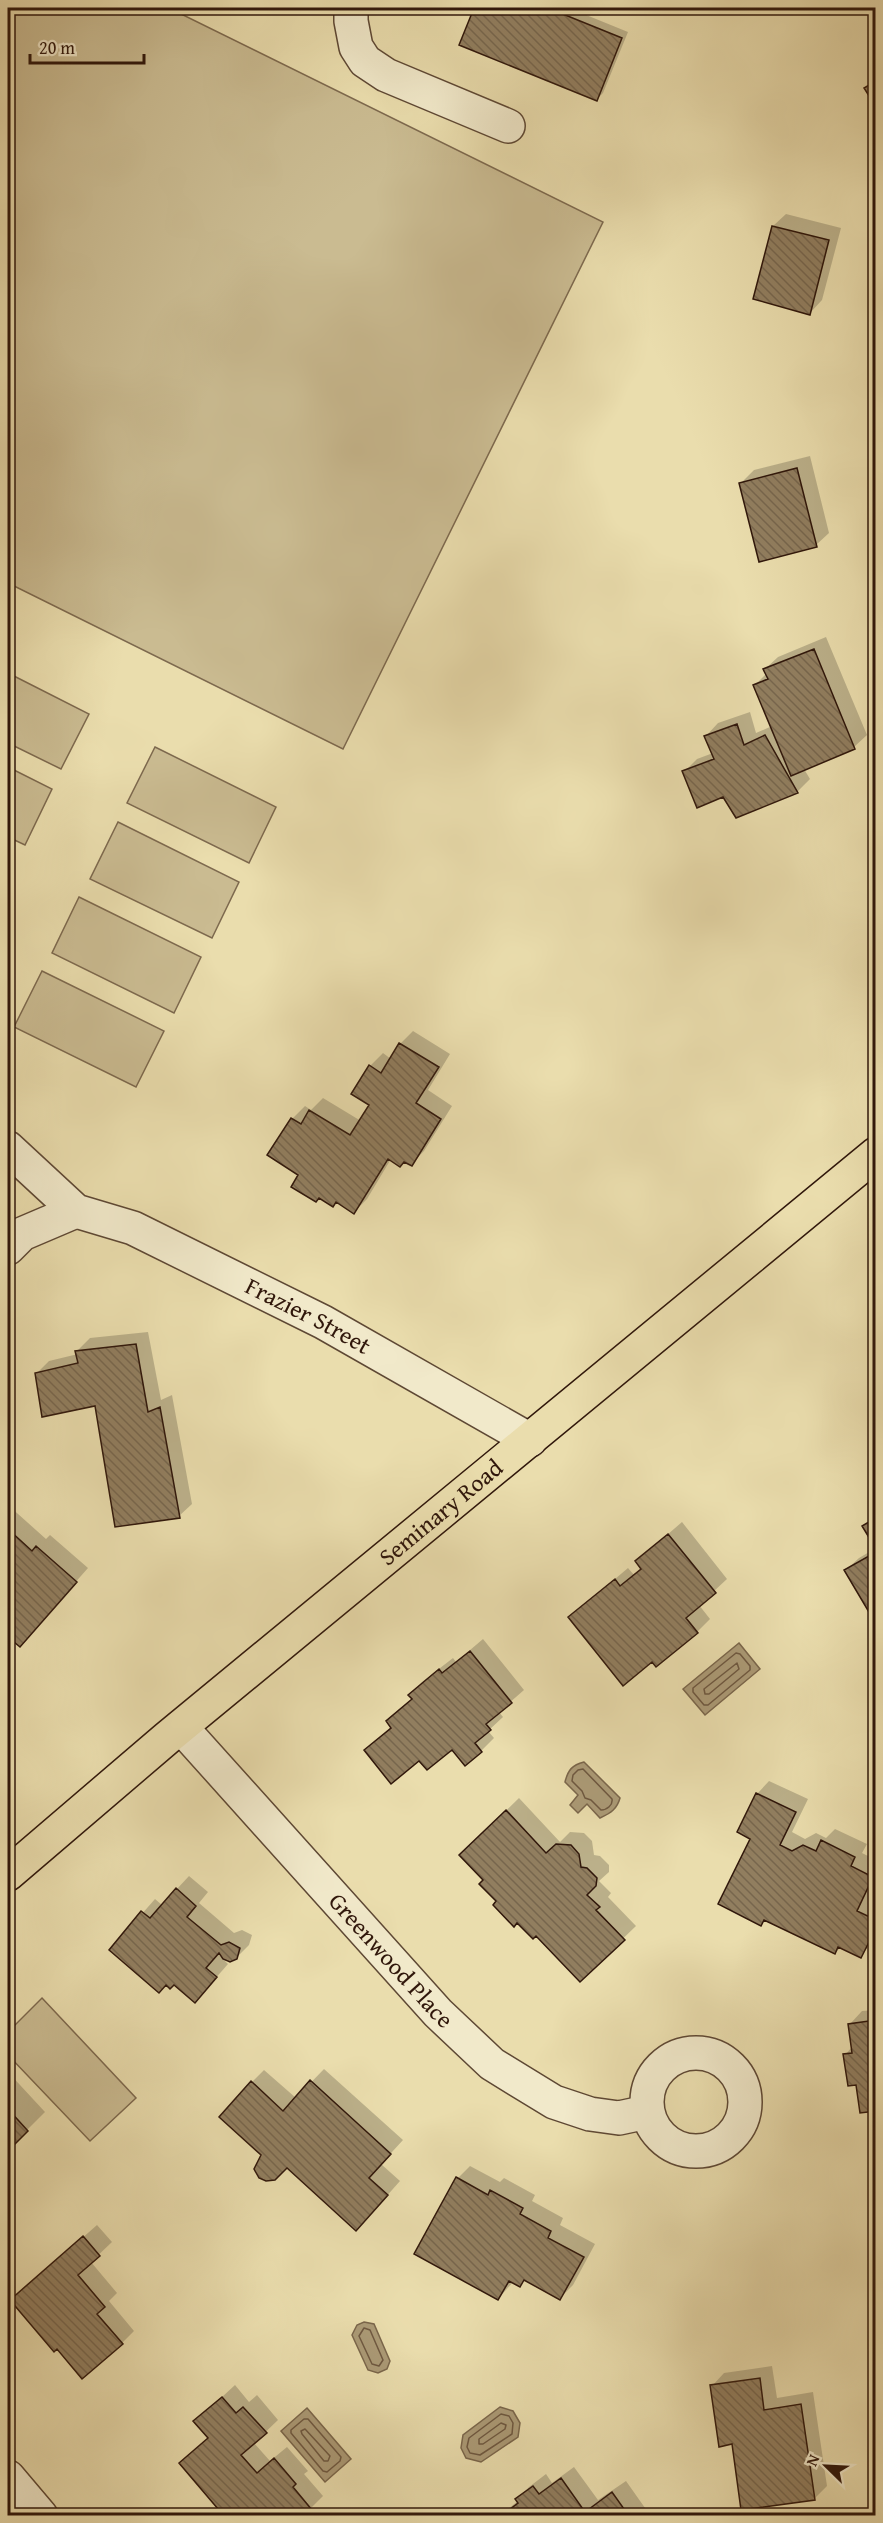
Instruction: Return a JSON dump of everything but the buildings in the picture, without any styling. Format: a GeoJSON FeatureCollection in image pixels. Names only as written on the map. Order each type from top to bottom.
{"type":"FeatureCollection","features":[{"type":"Feature","properties":{"kind":"main road","name":"Seminary Road"},"geometry":{"type":"LineString","coordinates":[[8,1874],[181,1727],[876,1154]]}},
{"type":"Feature","properties":{"kind":"street"},"geometry":{"type":"LineString","coordinates":[[351,8],[356,46],[365,61],[386,75],[508,126]]}},
{"type":"Feature","properties":{"kind":"street"},"geometry":{"type":"LineString","coordinates":[[8,1148],[76,1211],[22,1234],[8,1248]]}},
{"type":"Feature","properties":{"kind":"street","name":"Frazier Street"},"geometry":{"type":"LineString","coordinates":[[76,1211],[133,1228],[261,1290],[323,1322],[530,1440]]}},
{"type":"Feature","properties":{"kind":"street","name":"Greenwood Place"},"geometry":{"type":"LineString","coordinates":[[181,1727],[438,2013],[492,2064],[554,2102],[590,2114],[619,2118],[647,2112]]}},
{"type":"Feature","properties":{"kind":"street"},"geometry":{"type":"LineString","coordinates":[[8,2477],[41,2516]]}},
{"type":"Feature","properties":{"kind":"shaded area"},"geometry":{"type":"Polygon","coordinates":[[[8,8],[169,8],[603,222],[343,749],[8,583],[8,8]]]}},
{"type":"Feature","properties":{"kind":"shaded area"},"geometry":{"type":"Polygon","coordinates":[[[8,673],[89,714],[61,769],[8,743],[8,673]]]}},
{"type":"Feature","properties":{"kind":"shaded area"},"geometry":{"type":"Polygon","coordinates":[[[155,747],[276,807],[249,863],[127,803],[155,747]]]}},
{"type":"Feature","properties":{"kind":"shaded area"},"geometry":{"type":"Polygon","coordinates":[[[8,767],[52,789],[25,845],[8,837],[8,767]]]}},
{"type":"Feature","properties":{"kind":"shaded area"},"geometry":{"type":"Polygon","coordinates":[[[118,822],[239,882],[212,938],[90,879],[118,822]]]}},
{"type":"Feature","properties":{"kind":"shaded area"},"geometry":{"type":"Polygon","coordinates":[[[79,897],[201,957],[174,1013],[52,953],[79,897]]]}},
{"type":"Feature","properties":{"kind":"shaded area"},"geometry":{"type":"Polygon","coordinates":[[[42,971],[164,1031],[136,1087],[14,1027],[42,971]]]}},
{"type":"Feature","properties":{"kind":"shaded area"},"geometry":{"type":"Polygon","coordinates":[[[42,1998],[136,2098],[90,2141],[8,2055],[8,2032],[42,1998]]]}},
{"type":"Feature","properties":{"kind":"water"},"geometry":{"type":"Polygon","coordinates":[[[739,1643],[760,1669],[705,1715],[683,1689],[739,1643]]]}},
{"type":"Feature","properties":{"kind":"water"},"geometry":{"type":"Polygon","coordinates":[[[584,1762],[620,1798],[613,1810],[600,1818],[587,1804],[578,1813],[570,1805],[578,1795],[565,1782],[566,1778],[574,1766],[584,1762]]]}},
{"type":"Feature","properties":{"kind":"water"},"geometry":{"type":"Polygon","coordinates":[[[364,2322],[374,2324],[390,2361],[387,2369],[378,2373],[368,2370],[352,2335],[357,2325],[364,2322]]]}},
{"type":"Feature","properties":{"kind":"water"},"geometry":{"type":"Polygon","coordinates":[[[500,2407],[513,2411],[520,2423],[518,2437],[481,2462],[466,2458],[461,2448],[463,2435],[500,2407]]]}},
{"type":"Feature","properties":{"kind":"water"},"geometry":{"type":"Polygon","coordinates":[[[307,2408],[351,2459],[325,2482],[281,2431],[307,2408]]]}}]}
